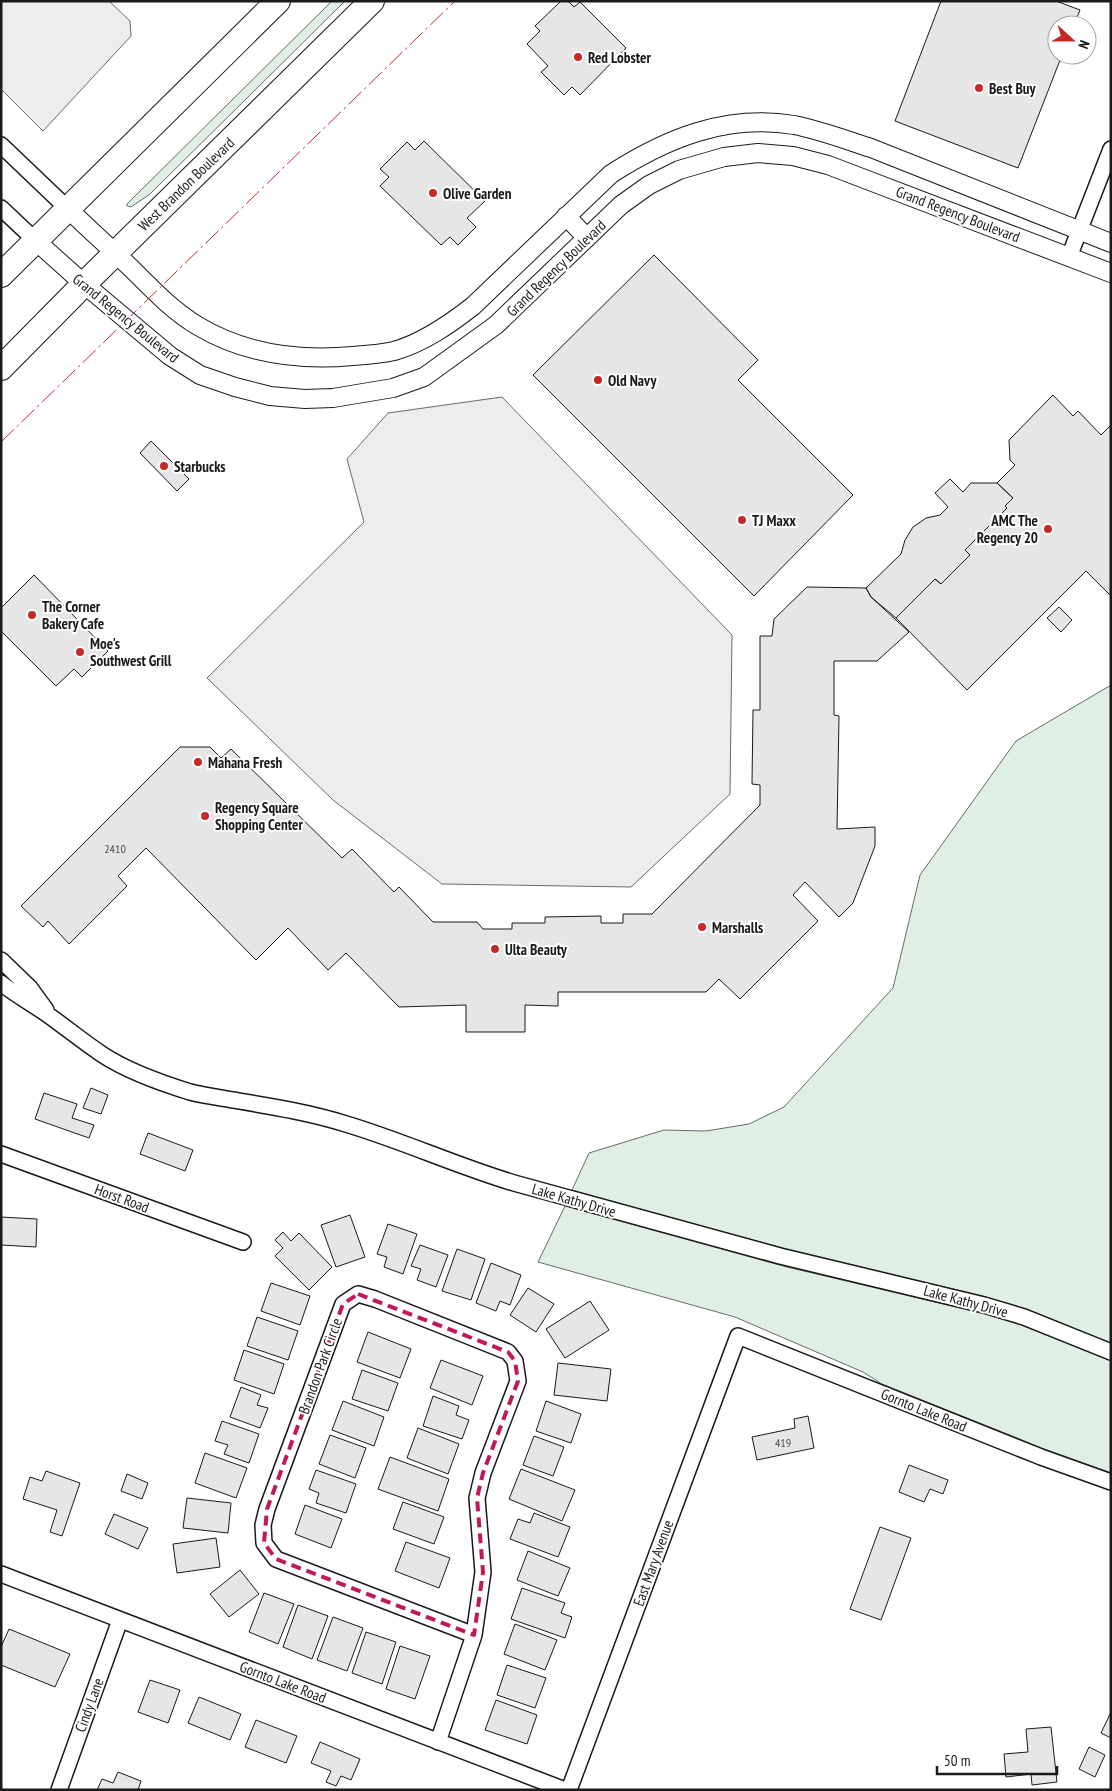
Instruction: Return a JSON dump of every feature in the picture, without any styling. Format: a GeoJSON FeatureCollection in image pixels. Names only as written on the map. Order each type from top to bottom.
{"type":"FeatureCollection","features":[{"type":"Feature","properties":{"kind":"highway"},"geometry":{"type":"LineString","coordinates":[[1,275],[278,1]]}},
{"type":"Feature","properties":{"kind":"highway","name":"West Brandon Boulevard"},"geometry":{"type":"LineString","coordinates":[[1,368],[115,253],[372,1]]}},
{"type":"Feature","properties":{"kind":"street","name":"Grand Regency Boulevard"},"geometry":{"type":"LineString","coordinates":[[68,209],[172,308],[198,326],[224,339],[253,350],[283,355],[336,358],[394,350],[420,340],[450,324],[473,306],[611,174],[634,159],[667,142],[696,131],[725,125],[760,122],[794,125],[833,136],[865,146],[1111,242]]}},
{"type":"Feature","properties":{"kind":"street"},"geometry":{"type":"LineString","coordinates":[[1,145],[68,209]]}},
{"type":"Feature","properties":{"kind":"street"},"geometry":{"type":"LineString","coordinates":[[855,174],[865,146]]}},
{"type":"Feature","properties":{"kind":"street"},"geometry":{"type":"LineString","coordinates":[[1069,257],[1111,149]]}},
{"type":"Feature","properties":{"kind":"street","name":"Grand Regency Boulevard"},"geometry":{"type":"LineString","coordinates":[[36,241],[170,356],[200,375],[270,396],[305,400],[333,398],[393,388],[424,377],[496,325],[621,205],[649,185],[679,170],[724,157],[758,153],[793,156],[855,174],[1111,273]]}},
{"type":"Feature","properties":{"kind":"street"},"geometry":{"type":"LineString","coordinates":[[1,208],[36,241]]}},
{"type":"Feature","properties":{"kind":"street"},"geometry":{"type":"LineString","coordinates":[[566,216],[587,238]]}},
{"type":"Feature","properties":{"kind":"street","name":"Lake Kathy Drive"},"geometry":{"type":"LineString","coordinates":[[1,960],[30,988],[51,1017]]}},
{"type":"Feature","properties":{"kind":"street","name":"Lake Kathy Drive"},"geometry":{"type":"LineString","coordinates":[[1,983],[21,999],[51,1017],[105,1056],[148,1077],[177,1088],[291,1110],[345,1123],[487,1175],[780,1256],[984,1305],[1024,1317],[1111,1352]]}},
{"type":"Feature","properties":{"kind":"street","name":"Horst Road"},"geometry":{"type":"LineString","coordinates":[[1,1154],[243,1242]]}},
{"type":"Feature","properties":{"kind":"street","name":"Brandon Park Circle"},"geometry":{"type":"LineString","coordinates":[[438,1742],[474,1635],[482,1572],[477,1498],[482,1473],[518,1381],[515,1361],[508,1352],[358,1294],[343,1304],[267,1509],[263,1525],[264,1543],[276,1559],[474,1635]]}},
{"type":"Feature","properties":{"kind":"street","name":"Gornto Lake Road"},"geometry":{"type":"LineString","coordinates":[[738,1336],[1032,1453],[1111,1482]]}},
{"type":"Feature","properties":{"kind":"street","name":"East Mary Avenue"},"geometry":{"type":"LineString","coordinates":[[569,1790],[738,1336]]}},
{"type":"Feature","properties":{"kind":"street","name":"Gornto Lake Road"},"geometry":{"type":"LineString","coordinates":[[1,1574],[565,1790]]}},
{"type":"Feature","properties":{"kind":"street","name":"Cindy Lane"},"geometry":{"type":"LineString","coordinates":[[59,1790],[120,1620]]}},
{"type":"Feature","properties":{"kind":"highlighted area"},"geometry":{"type":"Polygon","coordinates":[[[358,1294],[508,1352],[515,1361],[518,1381],[483,1473],[477,1498],[483,1572],[474,1635],[276,1559],[264,1543],[267,1509],[343,1304],[358,1294]]]}},
{"type":"Feature","properties":{"kind":"green space"},"geometry":{"type":"Polygon","coordinates":[[[332,1],[345,1],[150,194],[131,207],[127,206],[127,204],[332,1]]]}},
{"type":"Feature","properties":{"kind":"green space"},"geometry":{"type":"Polygon","coordinates":[[[1111,685],[1111,1343],[1027,1309],[986,1297],[782,1248],[572,1190],[589,1153],[664,1130],[706,1131],[749,1124],[784,1107],[893,988],[920,875],[1016,741],[1111,685]]]}},
{"type":"Feature","properties":{"kind":"green space"},"geometry":{"type":"Polygon","coordinates":[[[565,1206],[787,1267],[982,1313],[1021,1325],[1111,1361],[1111,1473],[1044,1449],[882,1384],[863,1372],[735,1317],[538,1262],[565,1206]]]}},
{"type":"Feature","properties":{"kind":"shaded area"},"geometry":{"type":"Polygon","coordinates":[[[1,1],[109,1],[130,21],[131,36],[43,131],[1,89],[1,1]]]}},
{"type":"Feature","properties":{"kind":"shaded area"},"geometry":{"type":"Polygon","coordinates":[[[502,397],[732,635],[730,794],[631,887],[442,884],[333,800],[207,678],[364,522],[347,459],[388,413],[502,397]]]}},
{"type":"Feature","properties":{"kind":"building","name":"Red Lobster"},"geometry":{"type":"Polygon","coordinates":[[[561,1],[568,1],[574,7],[580,2],[626,48],[580,95],[572,87],[564,95],[541,72],[548,66],[527,44],[540,31],[535,26],[561,1]]]}},
{"type":"Feature","properties":{"kind":"building","name":"Best Buy"},"geometry":{"type":"Polygon","coordinates":[[[941,1],[1056,1],[1080,10],[1078,15],[1047,15],[1047,65],[1058,65],[1018,168],[895,121],[941,1]]]}},
{"type":"Feature","properties":{"kind":"building","name":"Olive Garden"},"geometry":{"type":"Polygon","coordinates":[[[424,141],[485,201],[467,218],[476,227],[458,245],[450,237],[441,245],[380,186],[389,177],[380,169],[407,142],[415,150],[424,141]]]}},
{"type":"Feature","properties":{"kind":"building"},"geometry":{"type":"Polygon","coordinates":[[[654,255],[758,360],[738,380],[853,495],[754,596],[533,375],[654,255]]]}},
{"type":"Feature","properties":{"kind":"building","name":"AMC The Regency 20"},"geometry":{"type":"Polygon","coordinates":[[[1053,395],[1073,416],[1078,411],[1101,435],[1111,425],[1111,596],[1086,571],[967,690],[896,618],[935,579],[941,584],[970,555],[965,550],[1007,508],[1005,506],[1013,498],[997,483],[1015,465],[1010,460],[1009,440],[1053,395]]]}},
{"type":"Feature","properties":{"kind":"building","name":"Starbucks"},"geometry":{"type":"Polygon","coordinates":[[[151,441],[189,479],[177,491],[140,453],[151,441]]]}},
{"type":"Feature","properties":{"kind":"building"},"geometry":{"type":"Polygon","coordinates":[[[950,479],[963,492],[971,483],[997,483],[1013,498],[1005,506],[1007,508],[965,550],[970,555],[941,584],[935,579],[896,618],[871,597],[866,588],[901,554],[905,540],[913,527],[926,518],[940,515],[948,507],[935,493],[950,479]]]}},
{"type":"Feature","properties":{"kind":"building"},"geometry":{"type":"Polygon","coordinates":[[[34,575],[108,651],[82,677],[74,669],[56,686],[1,631],[1,608],[34,575]]]}},
{"type":"Feature","properties":{"kind":"building","name":"Regency Square Shopping Center"},"geometry":{"type":"Polygon","coordinates":[[[807,587],[866,588],[871,597],[909,632],[877,661],[834,661],[834,715],[839,716],[837,829],[875,827],[875,846],[853,903],[839,917],[805,882],[793,895],[818,921],[740,999],[719,979],[706,992],[558,992],[558,1006],[525,1005],[525,1032],[466,1032],[466,1005],[399,1007],[346,953],[328,970],[288,928],[256,960],[146,848],[118,876],[127,886],[69,944],[48,921],[43,927],[21,906],[180,747],[210,747],[221,758],[231,749],[342,858],[352,849],[394,892],[399,887],[433,922],[477,922],[483,929],[512,929],[512,923],[545,923],[545,917],[601,916],[601,923],[623,923],[623,914],[652,914],[760,805],[760,785],[752,784],[753,710],[760,710],[760,636],[772,636],[774,619],[807,587]]]}},
{"type":"Feature","properties":{"kind":"building"},"geometry":{"type":"Polygon","coordinates":[[[1059,607],[1072,620],[1061,632],[1047,618],[1059,607]]]}},
{"type":"Feature","properties":{"kind":"building"},"geometry":{"type":"Polygon","coordinates":[[[91,1088],[108,1095],[101,1114],[83,1108],[91,1088]]]}},
{"type":"Feature","properties":{"kind":"building"},"geometry":{"type":"Polygon","coordinates":[[[44,1093],[77,1104],[72,1118],[94,1125],[89,1138],[35,1119],[44,1093]]]}},
{"type":"Feature","properties":{"kind":"building"},"geometry":{"type":"Polygon","coordinates":[[[148,1133],[193,1150],[185,1171],[140,1154],[148,1133]]]}},
{"type":"Feature","properties":{"kind":"building"},"geometry":{"type":"Polygon","coordinates":[[[350,1215],[365,1257],[336,1267],[321,1225],[350,1215]]]}},
{"type":"Feature","properties":{"kind":"building"},"geometry":{"type":"Polygon","coordinates":[[[1,1217],[37,1219],[36,1247],[1,1245],[1,1217]]]}},
{"type":"Feature","properties":{"kind":"building"},"geometry":{"type":"Polygon","coordinates":[[[388,1224],[417,1234],[403,1274],[384,1267],[387,1257],[377,1254],[388,1224]]]}},
{"type":"Feature","properties":{"kind":"building"},"geometry":{"type":"Polygon","coordinates":[[[283,1232],[291,1241],[299,1233],[332,1267],[309,1290],[275,1256],[283,1248],[275,1240],[283,1232]]]}},
{"type":"Feature","properties":{"kind":"building"},"geometry":{"type":"Polygon","coordinates":[[[420,1245],[448,1255],[436,1287],[417,1280],[421,1269],[411,1266],[420,1245]]]}},
{"type":"Feature","properties":{"kind":"building"},"geometry":{"type":"Polygon","coordinates":[[[457,1249],[485,1259],[471,1300],[442,1291],[457,1249]]]}},
{"type":"Feature","properties":{"kind":"building"},"geometry":{"type":"Polygon","coordinates":[[[491,1263],[521,1275],[510,1305],[500,1301],[496,1311],[476,1303],[491,1263]]]}},
{"type":"Feature","properties":{"kind":"building"},"geometry":{"type":"Polygon","coordinates":[[[271,1283],[310,1296],[300,1325],[261,1311],[271,1283]]]}},
{"type":"Feature","properties":{"kind":"building"},"geometry":{"type":"Polygon","coordinates":[[[528,1288],[554,1304],[536,1332],[510,1315],[528,1288]]]}},
{"type":"Feature","properties":{"kind":"building"},"geometry":{"type":"Polygon","coordinates":[[[590,1301],[609,1330],[565,1358],[546,1329],[590,1301]]]}},
{"type":"Feature","properties":{"kind":"building"},"geometry":{"type":"Polygon","coordinates":[[[257,1317],[298,1331],[288,1360],[247,1346],[257,1317]]]}},
{"type":"Feature","properties":{"kind":"building"},"geometry":{"type":"Polygon","coordinates":[[[368,1332],[411,1349],[400,1378],[357,1362],[368,1332]]]}},
{"type":"Feature","properties":{"kind":"building"},"geometry":{"type":"Polygon","coordinates":[[[244,1350],[284,1364],[274,1394],[234,1380],[244,1350]]]}},
{"type":"Feature","properties":{"kind":"building"},"geometry":{"type":"Polygon","coordinates":[[[441,1360],[483,1376],[472,1405],[430,1388],[441,1360]]]}},
{"type":"Feature","properties":{"kind":"building"},"geometry":{"type":"Polygon","coordinates":[[[558,1363],[611,1369],[607,1401],[554,1395],[558,1363]]]}},
{"type":"Feature","properties":{"kind":"building"},"geometry":{"type":"Polygon","coordinates":[[[362,1370],[398,1383],[388,1411],[352,1399],[362,1370]]]}},
{"type":"Feature","properties":{"kind":"building"},"geometry":{"type":"Polygon","coordinates":[[[241,1387],[261,1395],[257,1405],[268,1408],[260,1428],[230,1417],[241,1387]]]}},
{"type":"Feature","properties":{"kind":"building"},"geometry":{"type":"Polygon","coordinates":[[[433,1396],[459,1406],[456,1415],[469,1420],[462,1439],[423,1426],[433,1396]]]}},
{"type":"Feature","properties":{"kind":"building"},"geometry":{"type":"Polygon","coordinates":[[[343,1401],[384,1417],[374,1446],[332,1430],[343,1401]]]}},
{"type":"Feature","properties":{"kind":"building"},"geometry":{"type":"Polygon","coordinates":[[[546,1401],[581,1414],[571,1443],[536,1431],[546,1401]]]}},
{"type":"Feature","properties":{"kind":"building"},"geometry":{"type":"Polygon","coordinates":[[[808,1416],[814,1448],[757,1460],[752,1437],[795,1428],[794,1419],[808,1416]]]}},
{"type":"Feature","properties":{"kind":"building"},"geometry":{"type":"Polygon","coordinates":[[[222,1421],[259,1434],[249,1463],[224,1454],[228,1445],[215,1441],[222,1421]]]}},
{"type":"Feature","properties":{"kind":"building"},"geometry":{"type":"Polygon","coordinates":[[[418,1428],[459,1444],[448,1474],[407,1458],[418,1428]]]}},
{"type":"Feature","properties":{"kind":"building"},"geometry":{"type":"Polygon","coordinates":[[[330,1435],[366,1448],[355,1478],[319,1464],[330,1435]]]}},
{"type":"Feature","properties":{"kind":"building"},"geometry":{"type":"Polygon","coordinates":[[[534,1436],[564,1447],[553,1476],[523,1465],[534,1436]]]}},
{"type":"Feature","properties":{"kind":"building"},"geometry":{"type":"Polygon","coordinates":[[[205,1453],[247,1468],[236,1498],[195,1483],[205,1453]]]}},
{"type":"Feature","properties":{"kind":"building"},"geometry":{"type":"Polygon","coordinates":[[[390,1457],[449,1479],[438,1511],[378,1489],[390,1457]]]}},
{"type":"Feature","properties":{"kind":"building"},"geometry":{"type":"Polygon","coordinates":[[[909,1465],[948,1480],[943,1494],[930,1489],[924,1502],[899,1492],[909,1465]]]}},
{"type":"Feature","properties":{"kind":"building"},"geometry":{"type":"Polygon","coordinates":[[[521,1469],[575,1490],[562,1521],[509,1499],[521,1469]]]}},
{"type":"Feature","properties":{"kind":"building"},"geometry":{"type":"Polygon","coordinates":[[[316,1470],[356,1484],[346,1513],[316,1503],[319,1493],[309,1489],[316,1470]]]}},
{"type":"Feature","properties":{"kind":"building"},"geometry":{"type":"Polygon","coordinates":[[[46,1471],[80,1483],[62,1536],[50,1532],[57,1510],[23,1499],[30,1477],[42,1481],[46,1471]]]}},
{"type":"Feature","properties":{"kind":"building"},"geometry":{"type":"Polygon","coordinates":[[[127,1474],[148,1483],[142,1499],[121,1491],[127,1474]]]}},
{"type":"Feature","properties":{"kind":"building"},"geometry":{"type":"Polygon","coordinates":[[[187,1498],[231,1503],[228,1533],[183,1528],[187,1498]]]}},
{"type":"Feature","properties":{"kind":"building"},"geometry":{"type":"Polygon","coordinates":[[[403,1502],[444,1517],[434,1544],[393,1529],[403,1502]]]}},
{"type":"Feature","properties":{"kind":"building"},"geometry":{"type":"Polygon","coordinates":[[[305,1505],[342,1519],[331,1548],[295,1534],[305,1505]]]}},
{"type":"Feature","properties":{"kind":"building"},"geometry":{"type":"Polygon","coordinates":[[[534,1513],[570,1527],[558,1557],[510,1539],[518,1519],[530,1523],[534,1513]]]}},
{"type":"Feature","properties":{"kind":"building"},"geometry":{"type":"Polygon","coordinates":[[[114,1514],[148,1528],[138,1549],[105,1534],[114,1514]]]}},
{"type":"Feature","properties":{"kind":"building"},"geometry":{"type":"Polygon","coordinates":[[[880,1527],[911,1538],[881,1620],[850,1609],[880,1527]]]}},
{"type":"Feature","properties":{"kind":"building"},"geometry":{"type":"Polygon","coordinates":[[[216,1538],[220,1567],[177,1573],[173,1544],[216,1538]]]}},
{"type":"Feature","properties":{"kind":"building"},"geometry":{"type":"Polygon","coordinates":[[[406,1542],[450,1558],[439,1588],[395,1571],[406,1542]]]}},
{"type":"Feature","properties":{"kind":"building"},"geometry":{"type":"Polygon","coordinates":[[[528,1551],[570,1568],[558,1596],[517,1580],[528,1551]]]}},
{"type":"Feature","properties":{"kind":"building"},"geometry":{"type":"Polygon","coordinates":[[[240,1570],[259,1594],[229,1617],[210,1594],[240,1570]]]}},
{"type":"Feature","properties":{"kind":"building"},"geometry":{"type":"Polygon","coordinates":[[[522,1588],[565,1603],[561,1613],[572,1617],[565,1638],[511,1619],[522,1588]]]}},
{"type":"Feature","properties":{"kind":"building"},"geometry":{"type":"Polygon","coordinates":[[[264,1593],[294,1604],[278,1644],[249,1632],[264,1593]]]}},
{"type":"Feature","properties":{"kind":"building"},"geometry":{"type":"Polygon","coordinates":[[[298,1605],[328,1616],[312,1659],[283,1647],[298,1605]]]}},
{"type":"Feature","properties":{"kind":"building"},"geometry":{"type":"Polygon","coordinates":[[[333,1617],[363,1628],[347,1671],[317,1660],[333,1617]]]}},
{"type":"Feature","properties":{"kind":"building"},"geometry":{"type":"Polygon","coordinates":[[[515,1624],[557,1640],[545,1670],[504,1654],[515,1624]]]}},
{"type":"Feature","properties":{"kind":"building"},"geometry":{"type":"Polygon","coordinates":[[[9,1629],[70,1654],[55,1687],[1,1665],[1,1647],[9,1629]]]}},
{"type":"Feature","properties":{"kind":"building"},"geometry":{"type":"Polygon","coordinates":[[[366,1632],[396,1642],[382,1684],[352,1673],[366,1632]]]}},
{"type":"Feature","properties":{"kind":"building"},"geometry":{"type":"Polygon","coordinates":[[[400,1646],[430,1656],[415,1699],[386,1689],[400,1646]]]}},
{"type":"Feature","properties":{"kind":"building"},"geometry":{"type":"Polygon","coordinates":[[[507,1665],[546,1678],[535,1708],[497,1695],[507,1665]]]}},
{"type":"Feature","properties":{"kind":"building"},"geometry":{"type":"Polygon","coordinates":[[[150,1680],[180,1690],[168,1723],[138,1712],[150,1680]]]}},
{"type":"Feature","properties":{"kind":"building"},"geometry":{"type":"Polygon","coordinates":[[[199,1697],[241,1714],[230,1740],[188,1723],[199,1697]]]}},
{"type":"Feature","properties":{"kind":"building"},"geometry":{"type":"Polygon","coordinates":[[[496,1700],[537,1715],[527,1744],[485,1730],[496,1700]]]}},
{"type":"Feature","properties":{"kind":"building"},"geometry":{"type":"Polygon","coordinates":[[[1111,1712],[1111,1738],[1101,1733],[1111,1712]]]}},
{"type":"Feature","properties":{"kind":"building"},"geometry":{"type":"Polygon","coordinates":[[[256,1720],[297,1736],[286,1763],[245,1747],[256,1720]]]}},
{"type":"Feature","properties":{"kind":"building"},"geometry":{"type":"Polygon","coordinates":[[[1051,1727],[1057,1782],[1032,1785],[1031,1774],[1006,1777],[1004,1754],[1028,1752],[1026,1729],[1051,1727]]]}},
{"type":"Feature","properties":{"kind":"building"},"geometry":{"type":"Polygon","coordinates":[[[320,1742],[360,1759],[351,1780],[341,1776],[336,1786],[326,1782],[331,1771],[311,1763],[320,1742]]]}},
{"type":"Feature","properties":{"kind":"building"},"geometry":{"type":"Polygon","coordinates":[[[1089,1747],[1105,1755],[1095,1777],[1079,1769],[1089,1747]]]}},
{"type":"Feature","properties":{"kind":"building"},"geometry":{"type":"Polygon","coordinates":[[[118,1772],[141,1781],[138,1790],[97,1790],[102,1779],[113,1783],[118,1772]]]}},
{"type":"Feature","properties":{"kind":"power"},"geometry":{"type":"LineString","coordinates":[[1,442],[455,1]]}},
{"type":"Feature","properties":{"kind":"place","name":"Red Lobster"},"geometry":{"type":"Point","coordinates":[578,57]}},
{"type":"Feature","properties":{"kind":"place","name":"Best Buy"},"geometry":{"type":"Point","coordinates":[979,88]}},
{"type":"Feature","properties":{"kind":"place","name":"Olive Garden"},"geometry":{"type":"Point","coordinates":[433,193]}},
{"type":"Feature","properties":{"kind":"place","name":"Old Navy"},"geometry":{"type":"Point","coordinates":[598,380]}},
{"type":"Feature","properties":{"kind":"place","name":"Starbucks"},"geometry":{"type":"Point","coordinates":[164,466]}},
{"type":"Feature","properties":{"kind":"place","name":"TJ Maxx"},"geometry":{"type":"Point","coordinates":[742,520]}},
{"type":"Feature","properties":{"kind":"place","name":"AMC The Regency 20"},"geometry":{"type":"Point","coordinates":[1048,529]}},
{"type":"Feature","properties":{"kind":"place","name":"The Corner Bakery Cafe"},"geometry":{"type":"Point","coordinates":[32,615]}},
{"type":"Feature","properties":{"kind":"place","name":"Moe's Southwest Grill"},"geometry":{"type":"Point","coordinates":[80,652]}},
{"type":"Feature","properties":{"kind":"place","name":"Mahana Fresh"},"geometry":{"type":"Point","coordinates":[198,762]}},
{"type":"Feature","properties":{"kind":"place","name":"Regency Square Shopping Center"},"geometry":{"type":"Point","coordinates":[205,816]}},
{"type":"Feature","properties":{"kind":"place","name":"Marshalls"},"geometry":{"type":"Point","coordinates":[702,927]}},
{"type":"Feature","properties":{"kind":"place","name":"Ulta Beauty"},"geometry":{"type":"Point","coordinates":[495,949]}}]}
